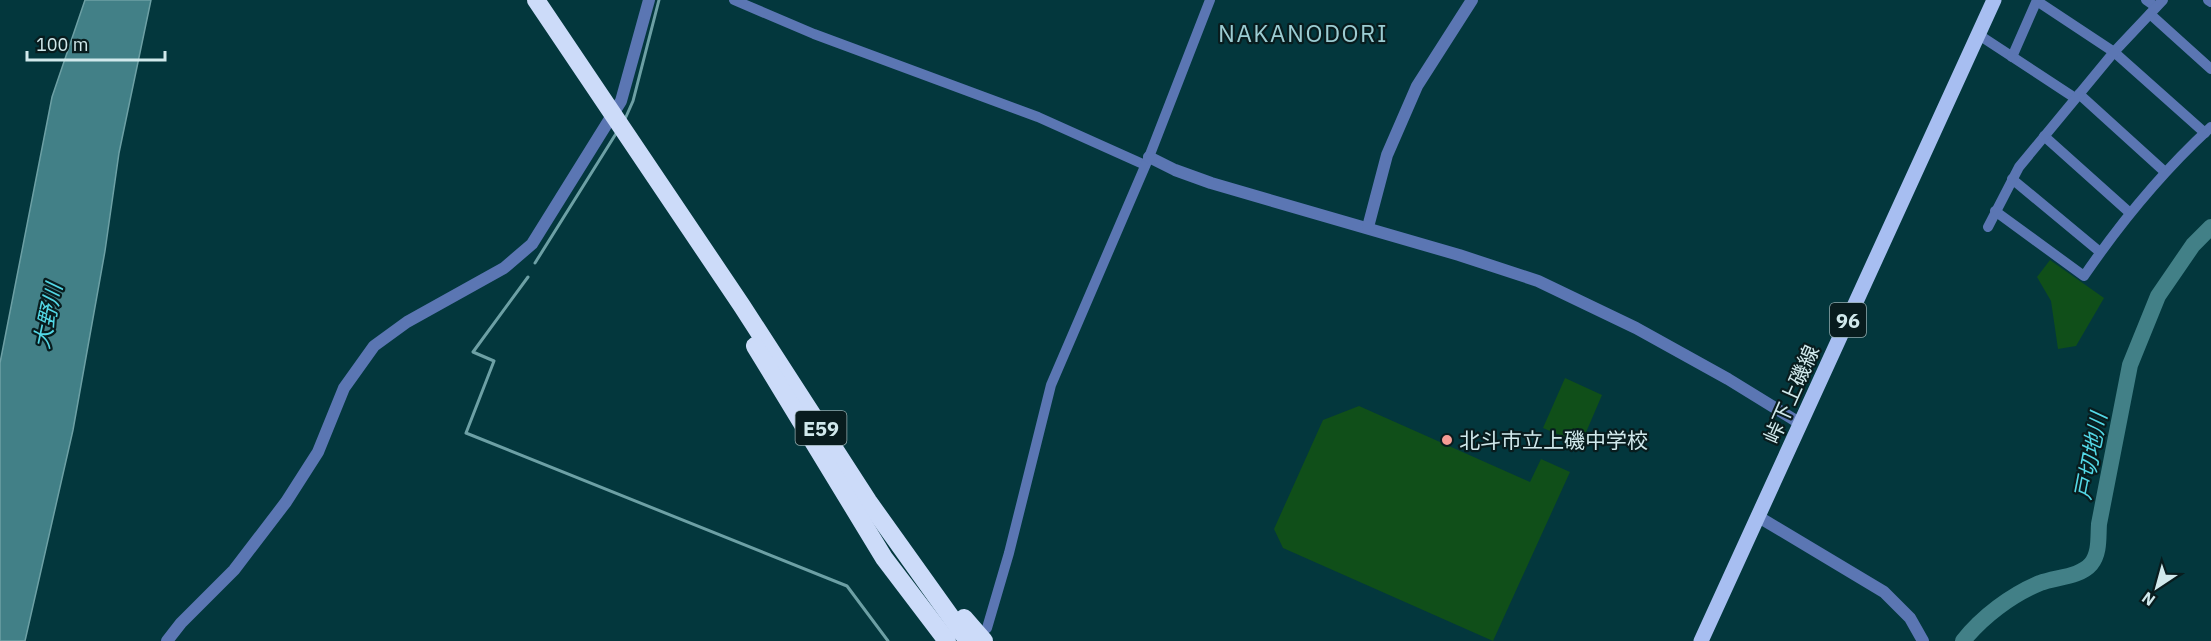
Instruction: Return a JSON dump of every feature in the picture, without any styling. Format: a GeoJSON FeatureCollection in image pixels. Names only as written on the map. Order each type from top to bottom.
{"type":"FeatureCollection","features":[{"type":"Feature","properties":{"kind":"highway","name":"E59"},"geometry":{"type":"LineString","coordinates":[[536,0],[742,306],[868,501],[968,641]]}},
{"type":"Feature","properties":{"kind":"highway","name":"E59"},"geometry":{"type":"LineString","coordinates":[[677,212],[803,429],[878,548],[946,641]]}},
{"type":"Feature","properties":{"kind":"highway"},"geometry":{"type":"LineString","coordinates":[[868,501],[986,634]]}},
{"type":"Feature","properties":{"kind":"main road","name":"峠下上磯線"},"geometry":{"type":"LineString","coordinates":[[1701,641],[1994,0]]}},
{"type":"Feature","properties":{"kind":"street"},"geometry":{"type":"LineString","coordinates":[[167,641],[181,623],[242,561],[286,502],[318,452],[344,388],[374,346],[408,322],[490,277],[517,259],[532,244],[621,101],[649,0]]}},
{"type":"Feature","properties":{"kind":"street"},"geometry":{"type":"LineString","coordinates":[[734,0],[814,34],[1038,117],[1147,161],[1211,183],[1368,228],[1538,281],[1636,328],[1728,379],[1800,424]]}},
{"type":"Feature","properties":{"kind":"street"},"geometry":{"type":"LineString","coordinates":[[986,634],[1051,385],[1147,161],[1210,0]]}},
{"type":"Feature","properties":{"kind":"street"},"geometry":{"type":"LineString","coordinates":[[1368,228],[1387,155],[1417,86],[1472,0]]}},
{"type":"Feature","properties":{"kind":"street"},"geometry":{"type":"LineString","coordinates":[[2146,0],[2156,7],[2211,69]]}},
{"type":"Feature","properties":{"kind":"street"},"geometry":{"type":"LineString","coordinates":[[1995,211],[2084,276],[2130,213],[2164,172],[2208,130],[2114,52],[2037,1],[2012,57]]}},
{"type":"Feature","properties":{"kind":"street"},"geometry":{"type":"LineString","coordinates":[[1988,227],[2012,179],[2044,136],[2114,52],[2156,7]]}},
{"type":"Feature","properties":{"kind":"street"},"geometry":{"type":"LineString","coordinates":[[1979,35],[2077,96],[2164,172]]}},
{"type":"Feature","properties":{"kind":"street"},"geometry":{"type":"LineString","coordinates":[[2044,136],[2130,213]]}},
{"type":"Feature","properties":{"kind":"street"},"geometry":{"type":"LineString","coordinates":[[2012,179],[2100,252]]}},
{"type":"Feature","properties":{"kind":"street"},"geometry":{"type":"LineString","coordinates":[[1757,516],[1884,592],[1910,618],[1922,640]]}},
{"type":"Feature","properties":{"kind":"green space"},"geometry":{"type":"Polygon","coordinates":[[[2050,260],[2104,298],[2076,346],[2058,349],[2051,301],[2037,277],[2050,260]]]}},
{"type":"Feature","properties":{"kind":"green space"},"geometry":{"type":"Polygon","coordinates":[[[1565,378],[1602,395],[1581,444],[1543,428],[1565,378]]]}},
{"type":"Feature","properties":{"kind":"green space"},"geometry":{"type":"Polygon","coordinates":[[[1359,406],[1530,482],[1541,459],[1570,472],[1493,641],[1283,548],[1274,529],[1323,420],[1359,406]]]}},
{"type":"Feature","properties":{"kind":"water","name":"大野川"},"geometry":{"type":"Polygon","coordinates":[[[85,0],[151,0],[119,153],[105,251],[73,430],[25,641],[0,641],[0,363],[52,97],[85,0]]]}},
{"type":"Feature","properties":{"kind":"waterway"},"geometry":{"type":"LineString","coordinates":[[625,119],[633,101],[659,0]]}},
{"type":"Feature","properties":{"kind":"waterway"},"geometry":{"type":"LineString","coordinates":[[535,263],[617,132]]}},
{"type":"Feature","properties":{"kind":"waterway","name":"戸切地川"},"geometry":{"type":"LineString","coordinates":[[1963,641],[1988,615],[2008,600],[2040,583],[2081,572],[2094,560],[2130,365],[2158,296],[2193,245],[2211,227]]}},
{"type":"Feature","properties":{"kind":"waterway"},"geometry":{"type":"LineString","coordinates":[[528,277],[473,352],[494,361],[466,433],[847,586],[888,641]]}},
{"type":"Feature","properties":{"kind":"place","name":"北斗市立上磯中学校"},"geometry":{"type":"Point","coordinates":[1447,440]}},
{"type":"Feature","properties":{"kind":"district","name":"NAKANODORI"},"geometry":{"type":"Point","coordinates":[1303,33]}}]}
